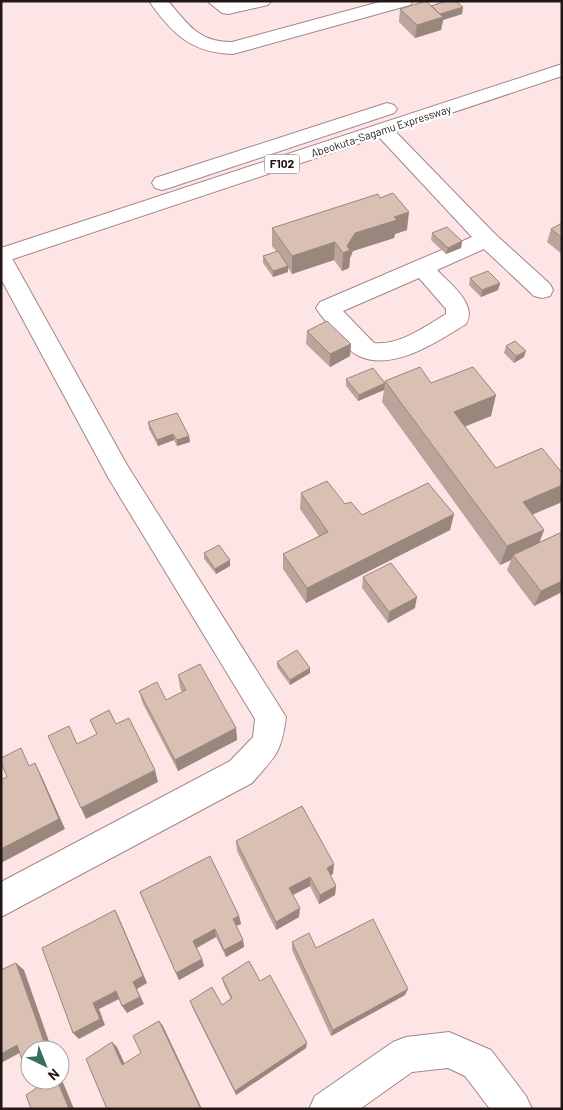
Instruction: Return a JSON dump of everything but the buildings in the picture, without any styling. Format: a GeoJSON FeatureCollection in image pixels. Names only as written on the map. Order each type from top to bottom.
{"type":"FeatureCollection","features":[{"type":"Feature","properties":{"kind":"main road"},"geometry":{"type":"LineString","coordinates":[[158,1],[193,40],[204,46],[218,49],[232,48],[404,1]]}},
{"type":"Feature","properties":{"kind":"main road"},"geometry":{"type":"LineString","coordinates":[[216,1],[228,9],[262,1]]}},
{"type":"Feature","properties":{"kind":"main road","name":"Abeokuta-Sagamu Expressway"},"geometry":{"type":"LineString","coordinates":[[1,236],[562,53]]}},
{"type":"Feature","properties":{"kind":"main road","name":"Abeokuta-Sagamu Expressway"},"geometry":{"type":"LineString","coordinates":[[1,257],[562,70]]}},
{"type":"Feature","properties":{"kind":"main road"},"geometry":{"type":"LineString","coordinates":[[384,130],[487,239],[542,290]]}},
{"type":"Feature","properties":{"kind":"main road"},"geometry":{"type":"LineString","coordinates":[[422,267],[457,307],[458,318],[418,342],[382,352],[367,350],[328,308],[336,304],[487,239]]}},
{"type":"Feature","properties":{"kind":"main road"},"geometry":{"type":"LineString","coordinates":[[1,257],[118,472],[271,717],[267,743],[241,772],[1,900]]}},
{"type":"Feature","properties":{"kind":"main road"},"geometry":{"type":"LineString","coordinates":[[328,1109],[406,1055],[449,1050],[478,1063],[513,1109]]}}]}
